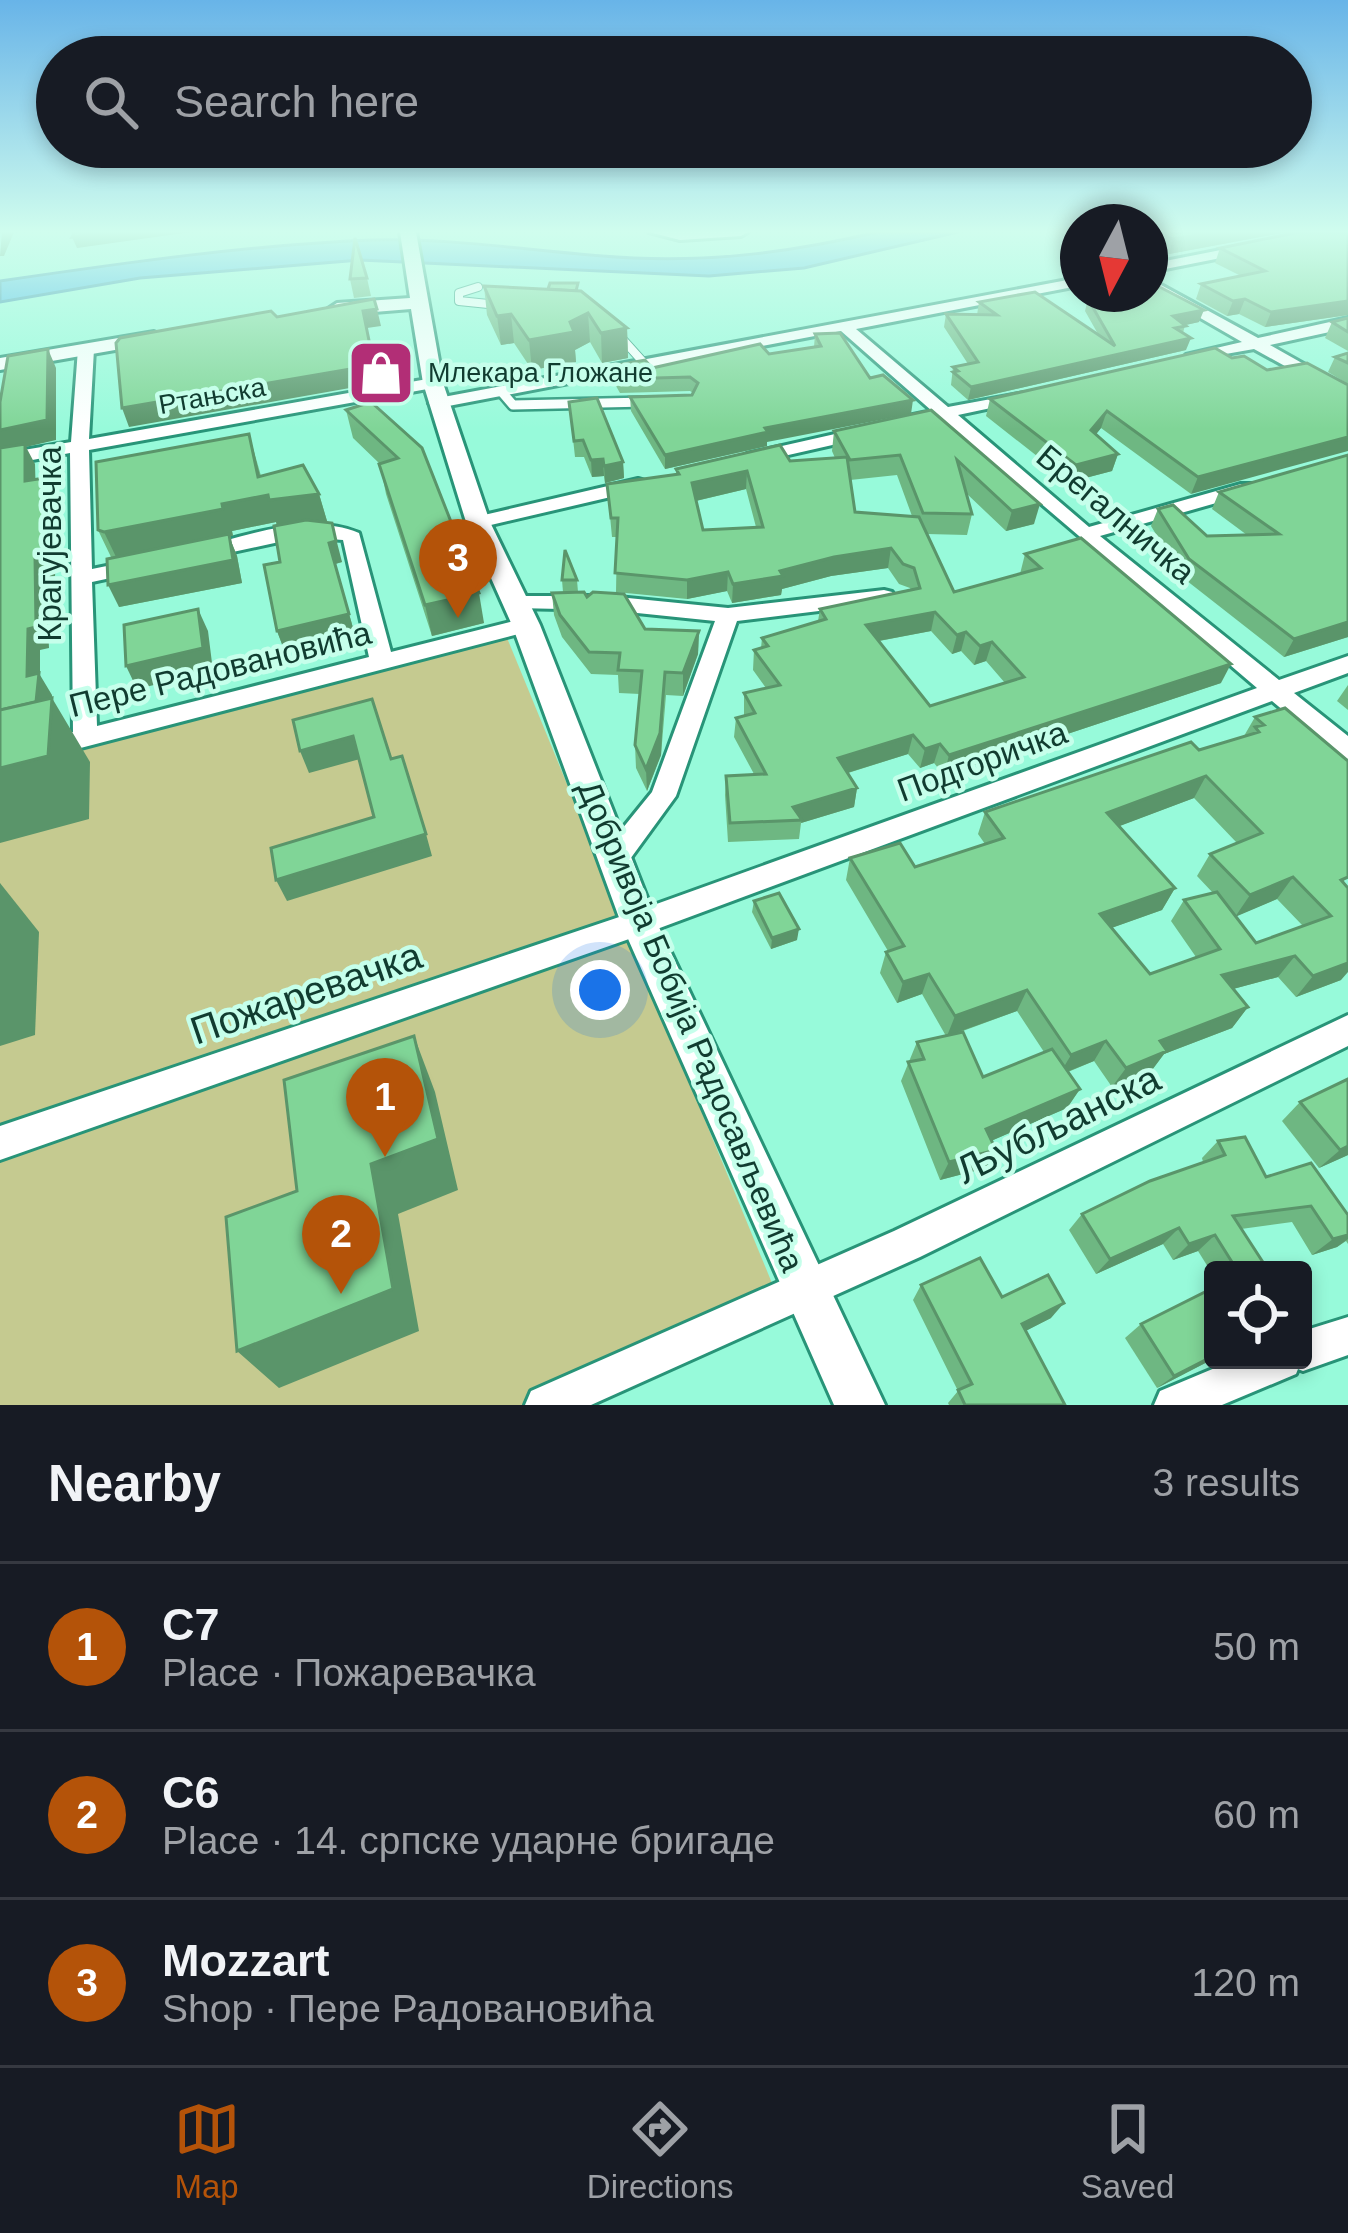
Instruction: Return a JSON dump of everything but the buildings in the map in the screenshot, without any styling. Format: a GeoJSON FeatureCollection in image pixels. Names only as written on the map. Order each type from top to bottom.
{"type":"FeatureCollection","features":[{"type":"Feature","properties":{"kind":"street"},"geometry":{"type":"LineString","coordinates":[[307,312],[407,298]]}},
{"type":"Feature","properties":{"kind":"street","name":"Добривоја Бобија Радосављевића"},"geometry":{"type":"LineString","coordinates":[[418,298],[436,393],[478,522],[520,613],[639,923],[860,1405]]}},
{"type":"Feature","properties":{"kind":"street","name":"Ртањска"},"geometry":{"type":"LineString","coordinates":[[0,460],[436,393],[501,391],[995,298]]}},
{"type":"Feature","properties":{"kind":"street"},"geometry":{"type":"LineString","coordinates":[[1177,298],[1348,396]]}},
{"type":"Feature","properties":{"kind":"street"},"geometry":{"type":"LineString","coordinates":[[1171,363],[1348,323]]}},
{"type":"Feature","properties":{"kind":"street","name":"Брегалничка"},"geometry":{"type":"LineString","coordinates":[[844,326],[1085,534],[1348,750]]}},
{"type":"Feature","properties":{"kind":"street"},"geometry":{"type":"LineString","coordinates":[[0,364],[181,333]]}},
{"type":"Feature","properties":{"kind":"street","name":"Крагујевачка"},"geometry":{"type":"LineString","coordinates":[[85,738],[79,578],[86,349]]}},
{"type":"Feature","properties":{"kind":"street"},"geometry":{"type":"LineString","coordinates":[[740,461],[1035,393]]}},
{"type":"Feature","properties":{"kind":"street"},"geometry":{"type":"LineString","coordinates":[[478,522],[648,482]]}},
{"type":"Feature","properties":{"kind":"street"},"geometry":{"type":"LineString","coordinates":[[1085,534],[1260,484]]}},
{"type":"Feature","properties":{"kind":"street"},"geometry":{"type":"LineString","coordinates":[[172,559],[312,530],[343,531],[352,538],[382,662]]}},
{"type":"Feature","properties":{"kind":"street"},"geometry":{"type":"LineString","coordinates":[[79,578],[149,564]]}},
{"type":"Feature","properties":{"kind":"street","name":"Пере Радовановића"},"geometry":{"type":"LineString","coordinates":[[0,760],[382,662],[520,613],[608,602],[728,615],[898,596]]}},
{"type":"Feature","properties":{"kind":"street"},"geometry":{"type":"LineString","coordinates":[[615,858],[663,796],[728,615]]}},
{"type":"Feature","properties":{"kind":"street","name":"Подгоричка"},"geometry":{"type":"LineString","coordinates":[[639,923],[1348,664]]}},
{"type":"Feature","properties":{"kind":"street","name":"Пожаревачка"},"geometry":{"type":"LineString","coordinates":[[0,1143],[639,923]]}},
{"type":"Feature","properties":{"kind":"street","name":"Љубљанска"},"geometry":{"type":"LineString","coordinates":[[545,1405],[907,1244],[1348,1030]]}},
{"type":"Feature","properties":{"kind":"street"},"geometry":{"type":"LineString","coordinates":[[1312,1348],[1348,1336]]}},
{"type":"Feature","properties":{"kind":"street"},"geometry":{"type":"LineString","coordinates":[[1174,1405],[1260,1369]]}},
{"type":"Feature","properties":{"kind":"lane"},"geometry":{"type":"LineString","coordinates":[[459,298],[501,305]]}},
{"type":"Feature","properties":{"kind":"lane"},"geometry":{"type":"LineString","coordinates":[[603,316],[644,363]]}},
{"type":"Feature","properties":{"kind":"lane"},"geometry":{"type":"LineString","coordinates":[[501,391],[518,406],[669,401]]}},
{"type":"Feature","properties":{"kind":"green space"},"geometry":{"type":"Polygon","coordinates":[[[505,633],[774,1288],[533,1405],[0,1405],[0,753],[505,633]]]}},
{"type":"Feature","properties":{"kind":"place","name":"Млекара Гложане"},"geometry":{"type":"Point","coordinates":[381,373]}},
{"type":"Feature","properties":{"kind":"place","name":"Mozzart"},"geometry":{"type":"Point","coordinates":[458,618]}},
{"type":"Feature","properties":{"kind":"place","name":"C7"},"geometry":{"type":"Point","coordinates":[385,1157]}},
{"type":"Feature","properties":{"kind":"place","name":"C6"},"geometry":{"type":"Point","coordinates":[341,1294]}}]}
